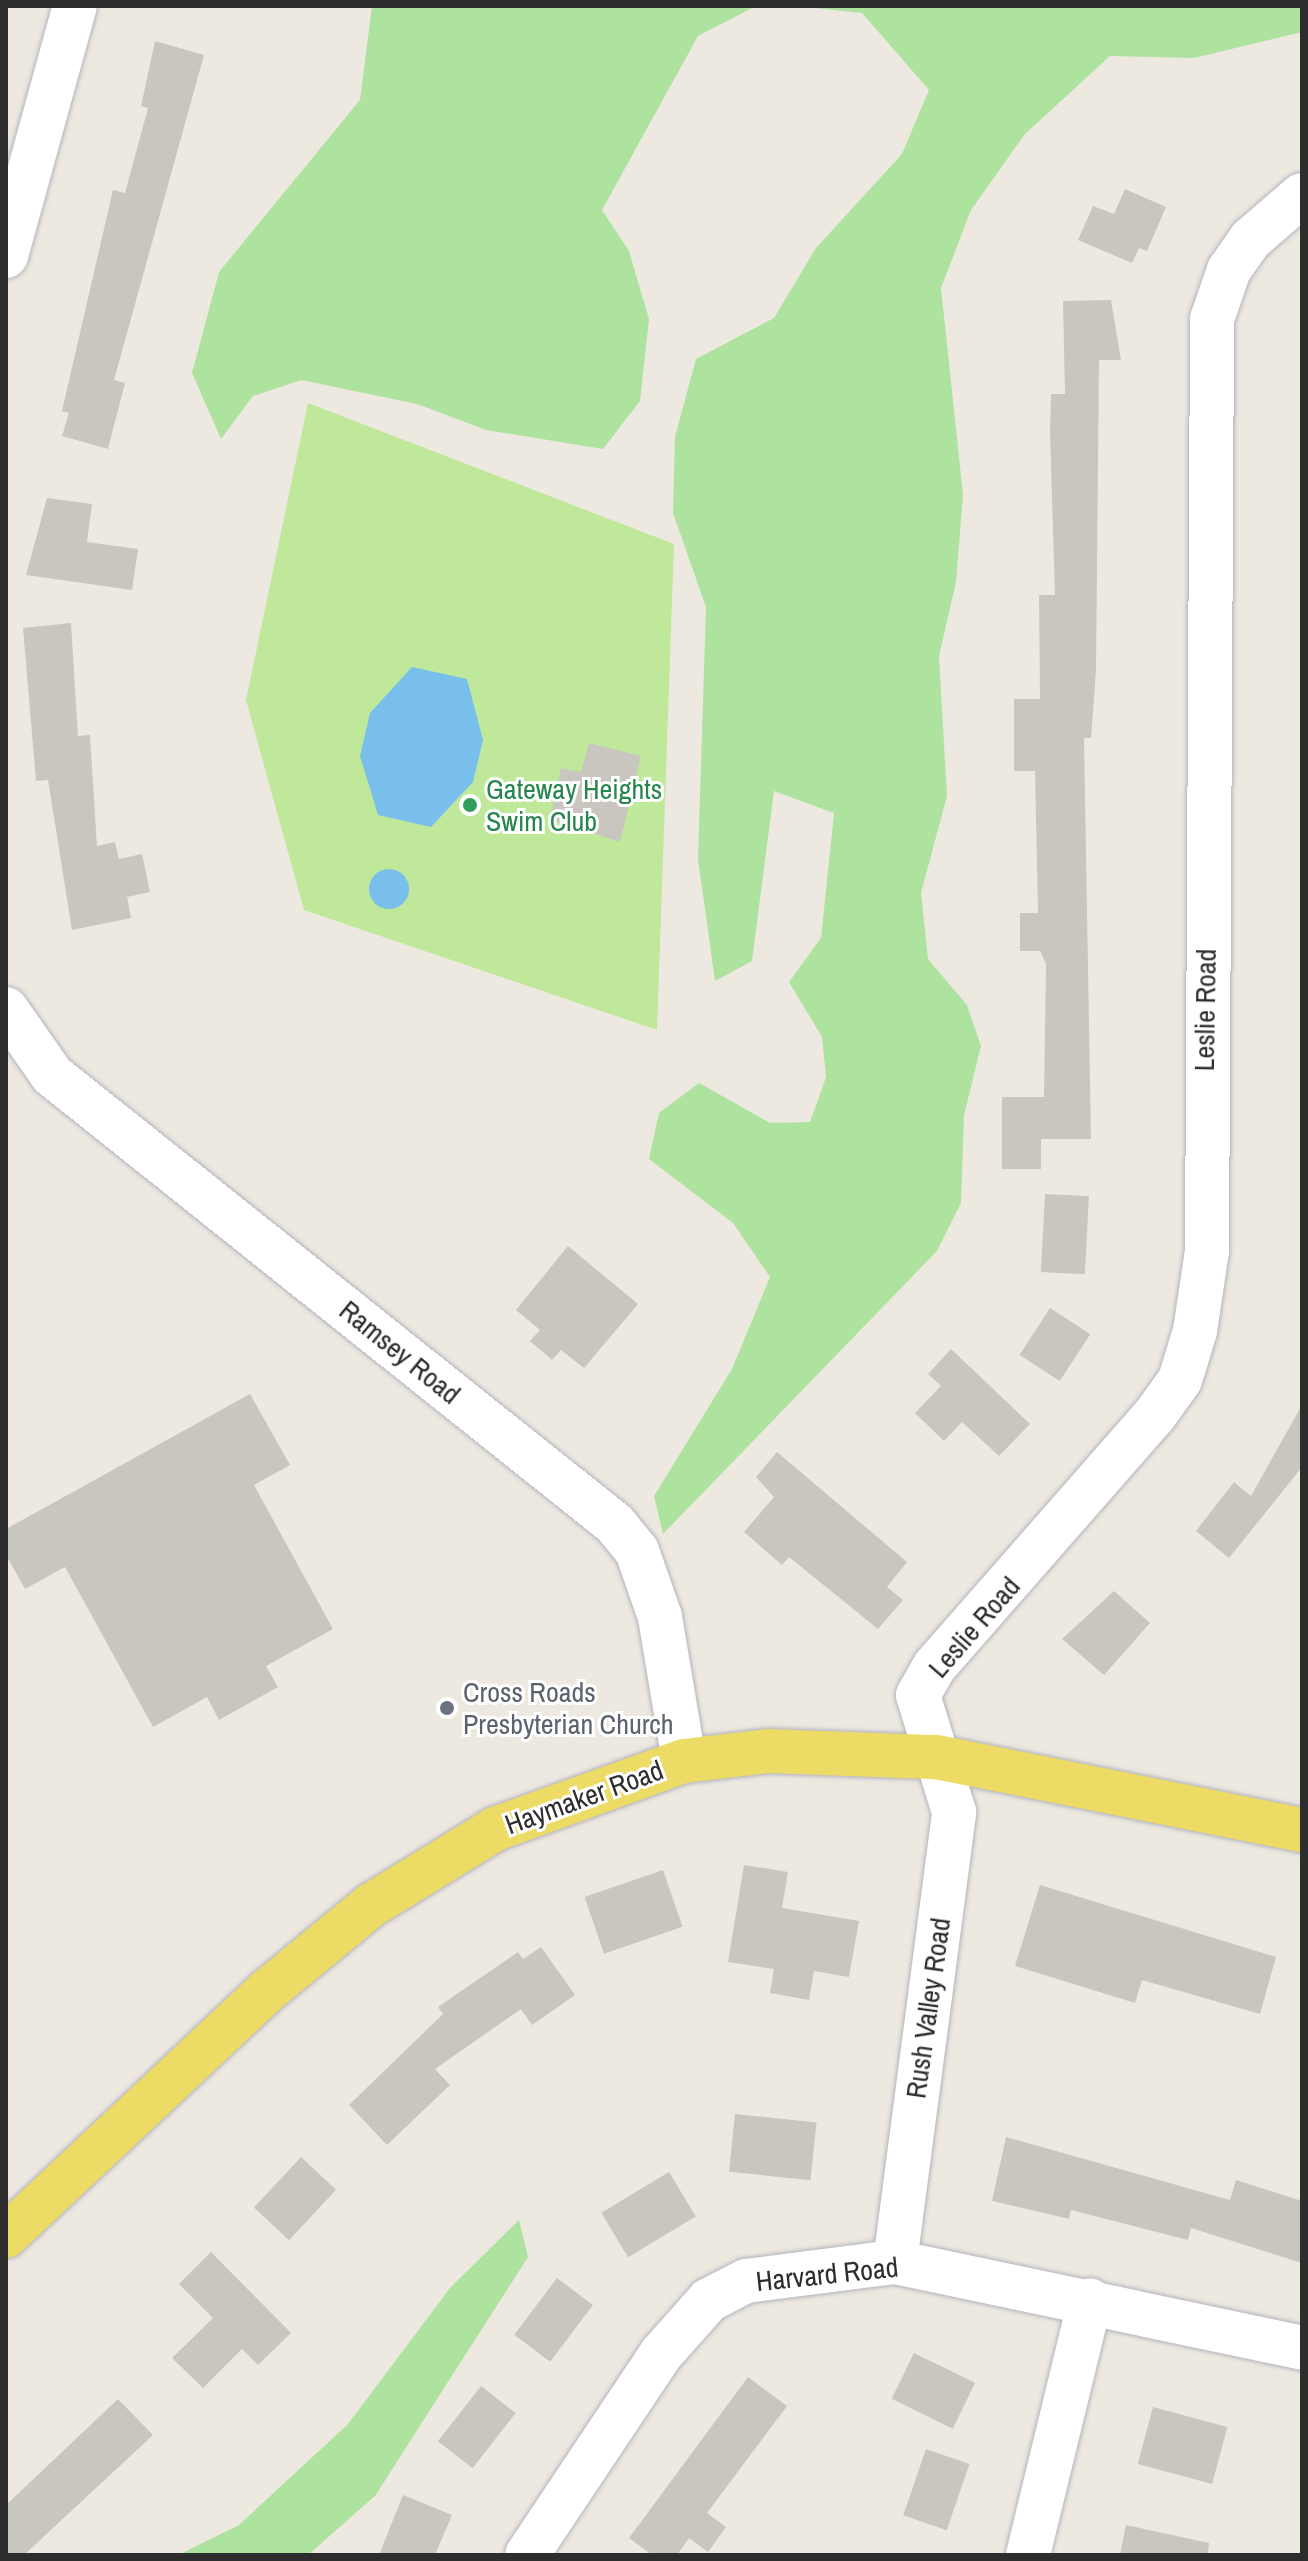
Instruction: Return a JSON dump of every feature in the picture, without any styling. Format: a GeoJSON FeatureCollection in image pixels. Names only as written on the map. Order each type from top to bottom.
{"type":"FeatureCollection","features":[{"type":"Feature","properties":{"kind":"main road","name":"Haymaker Road"},"geometry":{"type":"LineString","coordinates":[[6,2236],[267,1991],[370,1906],[495,1829],[684,1761],[769,1751],[936,1757],[1302,1830]]}},
{"type":"Feature","properties":{"kind":"street"},"geometry":{"type":"LineString","coordinates":[[6,256],[75,6]]}},
{"type":"Feature","properties":{"kind":"street","name":"Leslie Road"},"geometry":{"type":"LineString","coordinates":[[936,1757],[918,1695],[934,1667],[1154,1416],[1180,1380],[1195,1331],[1207,1251],[1212,319],[1229,270],[1251,239],[1302,195]]}},
{"type":"Feature","properties":{"kind":"street","name":"Ramsey Road"},"geometry":{"type":"LineString","coordinates":[[6,1009],[52,1075],[615,1524],[637,1551],[660,1617],[684,1761]]}},
{"type":"Feature","properties":{"kind":"street","name":"Rush Valley Road"},"geometry":{"type":"LineString","coordinates":[[895,2262],[954,1812],[936,1757]]}},
{"type":"Feature","properties":{"kind":"street","name":"Harvard Road"},"geometry":{"type":"LineString","coordinates":[[527,2555],[617,2415],[709,2300],[746,2281],[895,2262],[1090,2300],[1302,2348]]}},
{"type":"Feature","properties":{"kind":"street"},"geometry":{"type":"LineString","coordinates":[[1028,2555],[1090,2300]]}},
{"type":"Feature","properties":{"kind":"green space"},"geometry":{"type":"Polygon","coordinates":[[[372,6],[756,6],[698,36],[602,210],[629,251],[649,319],[640,401],[603,449],[486,430],[417,404],[301,380],[253,396],[221,439],[192,373],[219,272],[360,100],[372,6]]]}},
{"type":"Feature","properties":{"kind":"green space"},"geometry":{"type":"Polygon","coordinates":[[[796,6],[1302,6],[1302,32],[1194,58],[1110,56],[1025,134],[971,210],[941,288],[963,495],[956,582],[939,656],[947,796],[921,893],[928,959],[967,1005],[981,1046],[964,1115],[961,1203],[937,1251],[663,1534],[654,1496],[732,1369],[770,1277],[733,1223],[649,1159],[659,1113],[699,1083],[770,1123],[810,1122],[826,1077],[822,1037],[789,982],[821,938],[834,813],[774,791],[752,961],[715,981],[698,859],[706,607],[673,513],[675,437],[696,359],[774,318],[816,248],[902,154],[929,90],[862,13],[796,6]]]}},
{"type":"Feature","properties":{"kind":"green space","name":"Gateway Heights Swim Club"},"geometry":{"type":"Polygon","coordinates":[[[308,403],[674,544],[657,1030],[304,910],[246,700],[308,403]]]}},
{"type":"Feature","properties":{"kind":"green space"},"geometry":{"type":"Polygon","coordinates":[[[519,2220],[528,2257],[375,2496],[308,2555],[178,2555],[239,2525],[348,2424],[450,2288],[519,2220]]]}},
{"type":"Feature","properties":{"kind":"water"},"geometry":{"type":"Polygon","coordinates":[[[412,667],[467,679],[483,740],[473,782],[431,827],[378,815],[360,756],[370,713],[412,667]]]}},
{"type":"Feature","properties":{"kind":"water"},"geometry":{"type":"Polygon","coordinates":[[[389,869],[403,875],[409,889],[403,903],[389,909],[375,903],[369,889],[375,875],[389,869]]]}},
{"type":"Feature","properties":{"kind":"building"},"geometry":{"type":"Polygon","coordinates":[[[155,41],[204,55],[114,380],[125,383],[108,449],[62,436],[69,413],[62,411],[113,190],[125,193],[148,108],[141,106],[155,41]]]}},
{"type":"Feature","properties":{"kind":"building"},"geometry":{"type":"Polygon","coordinates":[[[1125,189],[1166,207],[1147,251],[1139,248],[1132,263],[1078,240],[1093,206],[1114,214],[1125,189]]]}},
{"type":"Feature","properties":{"kind":"building"},"geometry":{"type":"Polygon","coordinates":[[[1111,300],[1121,360],[1099,360],[1096,671],[1091,738],[1084,738],[1091,1139],[1041,1139],[1041,1169],[1002,1169],[1002,1097],[1044,1097],[1046,964],[1040,951],[1020,951],[1020,913],[1038,913],[1035,771],[1014,771],[1014,699],[1040,699],[1039,595],[1055,595],[1051,394],[1065,394],[1063,301],[1111,300]]]}},
{"type":"Feature","properties":{"kind":"building"},"geometry":{"type":"Polygon","coordinates":[[[47,498],[92,504],[87,542],[138,549],[132,590],[26,575],[47,498]]]}},
{"type":"Feature","properties":{"kind":"building"},"geometry":{"type":"Polygon","coordinates":[[[71,623],[78,736],[90,735],[97,846],[115,842],[119,859],[142,854],[150,892],[127,897],[131,918],[72,930],[48,780],[36,781],[23,628],[71,623]]]}},
{"type":"Feature","properties":{"kind":"building"},"geometry":{"type":"Polygon","coordinates":[[[589,743],[641,756],[620,842],[550,819],[561,768],[581,772],[589,743]]]}},
{"type":"Feature","properties":{"kind":"building"},"geometry":{"type":"Polygon","coordinates":[[[1045,1194],[1089,1196],[1085,1274],[1041,1272],[1045,1194]]]}},
{"type":"Feature","properties":{"kind":"building"},"geometry":{"type":"Polygon","coordinates":[[[568,1246],[638,1304],[584,1368],[561,1350],[552,1360],[530,1341],[540,1330],[516,1310],[568,1246]]]}},
{"type":"Feature","properties":{"kind":"building"},"geometry":{"type":"Polygon","coordinates":[[[1050,1308],[1090,1334],[1060,1381],[1020,1355],[1050,1308]]]}},
{"type":"Feature","properties":{"kind":"building"},"geometry":{"type":"Polygon","coordinates":[[[951,1349],[1030,1424],[999,1456],[962,1422],[944,1441],[915,1413],[941,1386],[928,1374],[951,1349]]]}},
{"type":"Feature","properties":{"kind":"building"},"geometry":{"type":"Polygon","coordinates":[[[250,1394],[290,1465],[254,1485],[333,1629],[266,1666],[278,1687],[219,1720],[207,1697],[153,1727],[65,1567],[25,1589],[6,1555],[6,1529],[250,1394]]]}},
{"type":"Feature","properties":{"kind":"building"},"geometry":{"type":"Polygon","coordinates":[[[1302,1405],[1302,1467],[1229,1558],[1196,1531],[1234,1482],[1251,1496],[1302,1405]]]}},
{"type":"Feature","properties":{"kind":"building"},"geometry":{"type":"Polygon","coordinates":[[[777,1452],[907,1562],[887,1587],[903,1600],[878,1629],[789,1557],[782,1565],[744,1532],[774,1497],[756,1477],[777,1452]]]}},
{"type":"Feature","properties":{"kind":"building"},"geometry":{"type":"Polygon","coordinates":[[[1114,1591],[1150,1623],[1104,1675],[1062,1639],[1114,1591]]]}},
{"type":"Feature","properties":{"kind":"building"},"geometry":{"type":"Polygon","coordinates":[[[744,1865],[788,1872],[782,1908],[859,1921],[849,1977],[814,1971],[809,2000],[770,1993],[774,1969],[728,1962],[744,1865]]]}},
{"type":"Feature","properties":{"kind":"building"},"geometry":{"type":"Polygon","coordinates":[[[663,1870],[683,1927],[604,1954],[585,1897],[663,1870]]]}},
{"type":"Feature","properties":{"kind":"building"},"geometry":{"type":"Polygon","coordinates":[[[1040,1885],[1276,1957],[1260,2014],[1142,1980],[1135,2003],[1015,1966],[1040,1885]]]}},
{"type":"Feature","properties":{"kind":"building"},"geometry":{"type":"Polygon","coordinates":[[[541,1947],[575,1995],[532,2025],[521,2009],[435,2069],[450,2085],[387,2145],[349,2105],[443,2014],[438,2007],[518,1952],[523,1959],[541,1947]]]}},
{"type":"Feature","properties":{"kind":"building"},"geometry":{"type":"Polygon","coordinates":[[[735,2114],[817,2123],[810,2180],[729,2172],[735,2114]]]}},
{"type":"Feature","properties":{"kind":"building"},"geometry":{"type":"Polygon","coordinates":[[[1006,2137],[1230,2200],[1236,2180],[1302,2201],[1302,2263],[1191,2228],[1188,2240],[1071,2210],[1069,2219],[992,2201],[1006,2137]]]}},
{"type":"Feature","properties":{"kind":"building"},"geometry":{"type":"Polygon","coordinates":[[[301,2157],[336,2190],[289,2240],[254,2207],[301,2157]]]}},
{"type":"Feature","properties":{"kind":"building"},"geometry":{"type":"Polygon","coordinates":[[[669,2172],[696,2217],[628,2257],[601,2213],[669,2172]]]}},
{"type":"Feature","properties":{"kind":"building"},"geometry":{"type":"Polygon","coordinates":[[[211,2252],[291,2333],[258,2365],[242,2349],[203,2388],[172,2358],[213,2318],[179,2284],[211,2252]]]}},
{"type":"Feature","properties":{"kind":"building"},"geometry":{"type":"Polygon","coordinates":[[[557,2278],[593,2305],[550,2362],[514,2335],[557,2278]]]}},
{"type":"Feature","properties":{"kind":"building"},"geometry":{"type":"Polygon","coordinates":[[[914,2353],[975,2383],[953,2429],[892,2399],[914,2353]]]}},
{"type":"Feature","properties":{"kind":"building"},"geometry":{"type":"Polygon","coordinates":[[[748,2377],[787,2406],[707,2513],[726,2527],[708,2552],[689,2538],[677,2555],[652,2555],[629,2538],[748,2377]]]}},
{"type":"Feature","properties":{"kind":"building"},"geometry":{"type":"Polygon","coordinates":[[[481,2386],[516,2413],[473,2468],[438,2441],[481,2386]]]}},
{"type":"Feature","properties":{"kind":"building"},"geometry":{"type":"Polygon","coordinates":[[[118,2399],[153,2435],[24,2555],[6,2555],[6,2505],[118,2399]]]}},
{"type":"Feature","properties":{"kind":"building"},"geometry":{"type":"Polygon","coordinates":[[[1153,2407],[1227,2427],[1212,2484],[1138,2464],[1153,2407]]]}},
{"type":"Feature","properties":{"kind":"building"},"geometry":{"type":"Polygon","coordinates":[[[926,2449],[969,2464],[947,2530],[903,2515],[926,2449]]]}},
{"type":"Feature","properties":{"kind":"building"},"geometry":{"type":"Polygon","coordinates":[[[403,2495],[452,2515],[435,2555],[379,2555],[403,2495]]]}},
{"type":"Feature","properties":{"kind":"building"},"geometry":{"type":"Polygon","coordinates":[[[1126,2525],[1209,2543],[1208,2555],[1120,2555],[1126,2525]]]}},
{"type":"Feature","properties":{"kind":"place","name":"Gateway Heights Swim Club"},"geometry":{"type":"Point","coordinates":[470,805]}},
{"type":"Feature","properties":{"kind":"place","name":"Cross Roads Presbyterian Church"},"geometry":{"type":"Point","coordinates":[447,1708]}}]}
